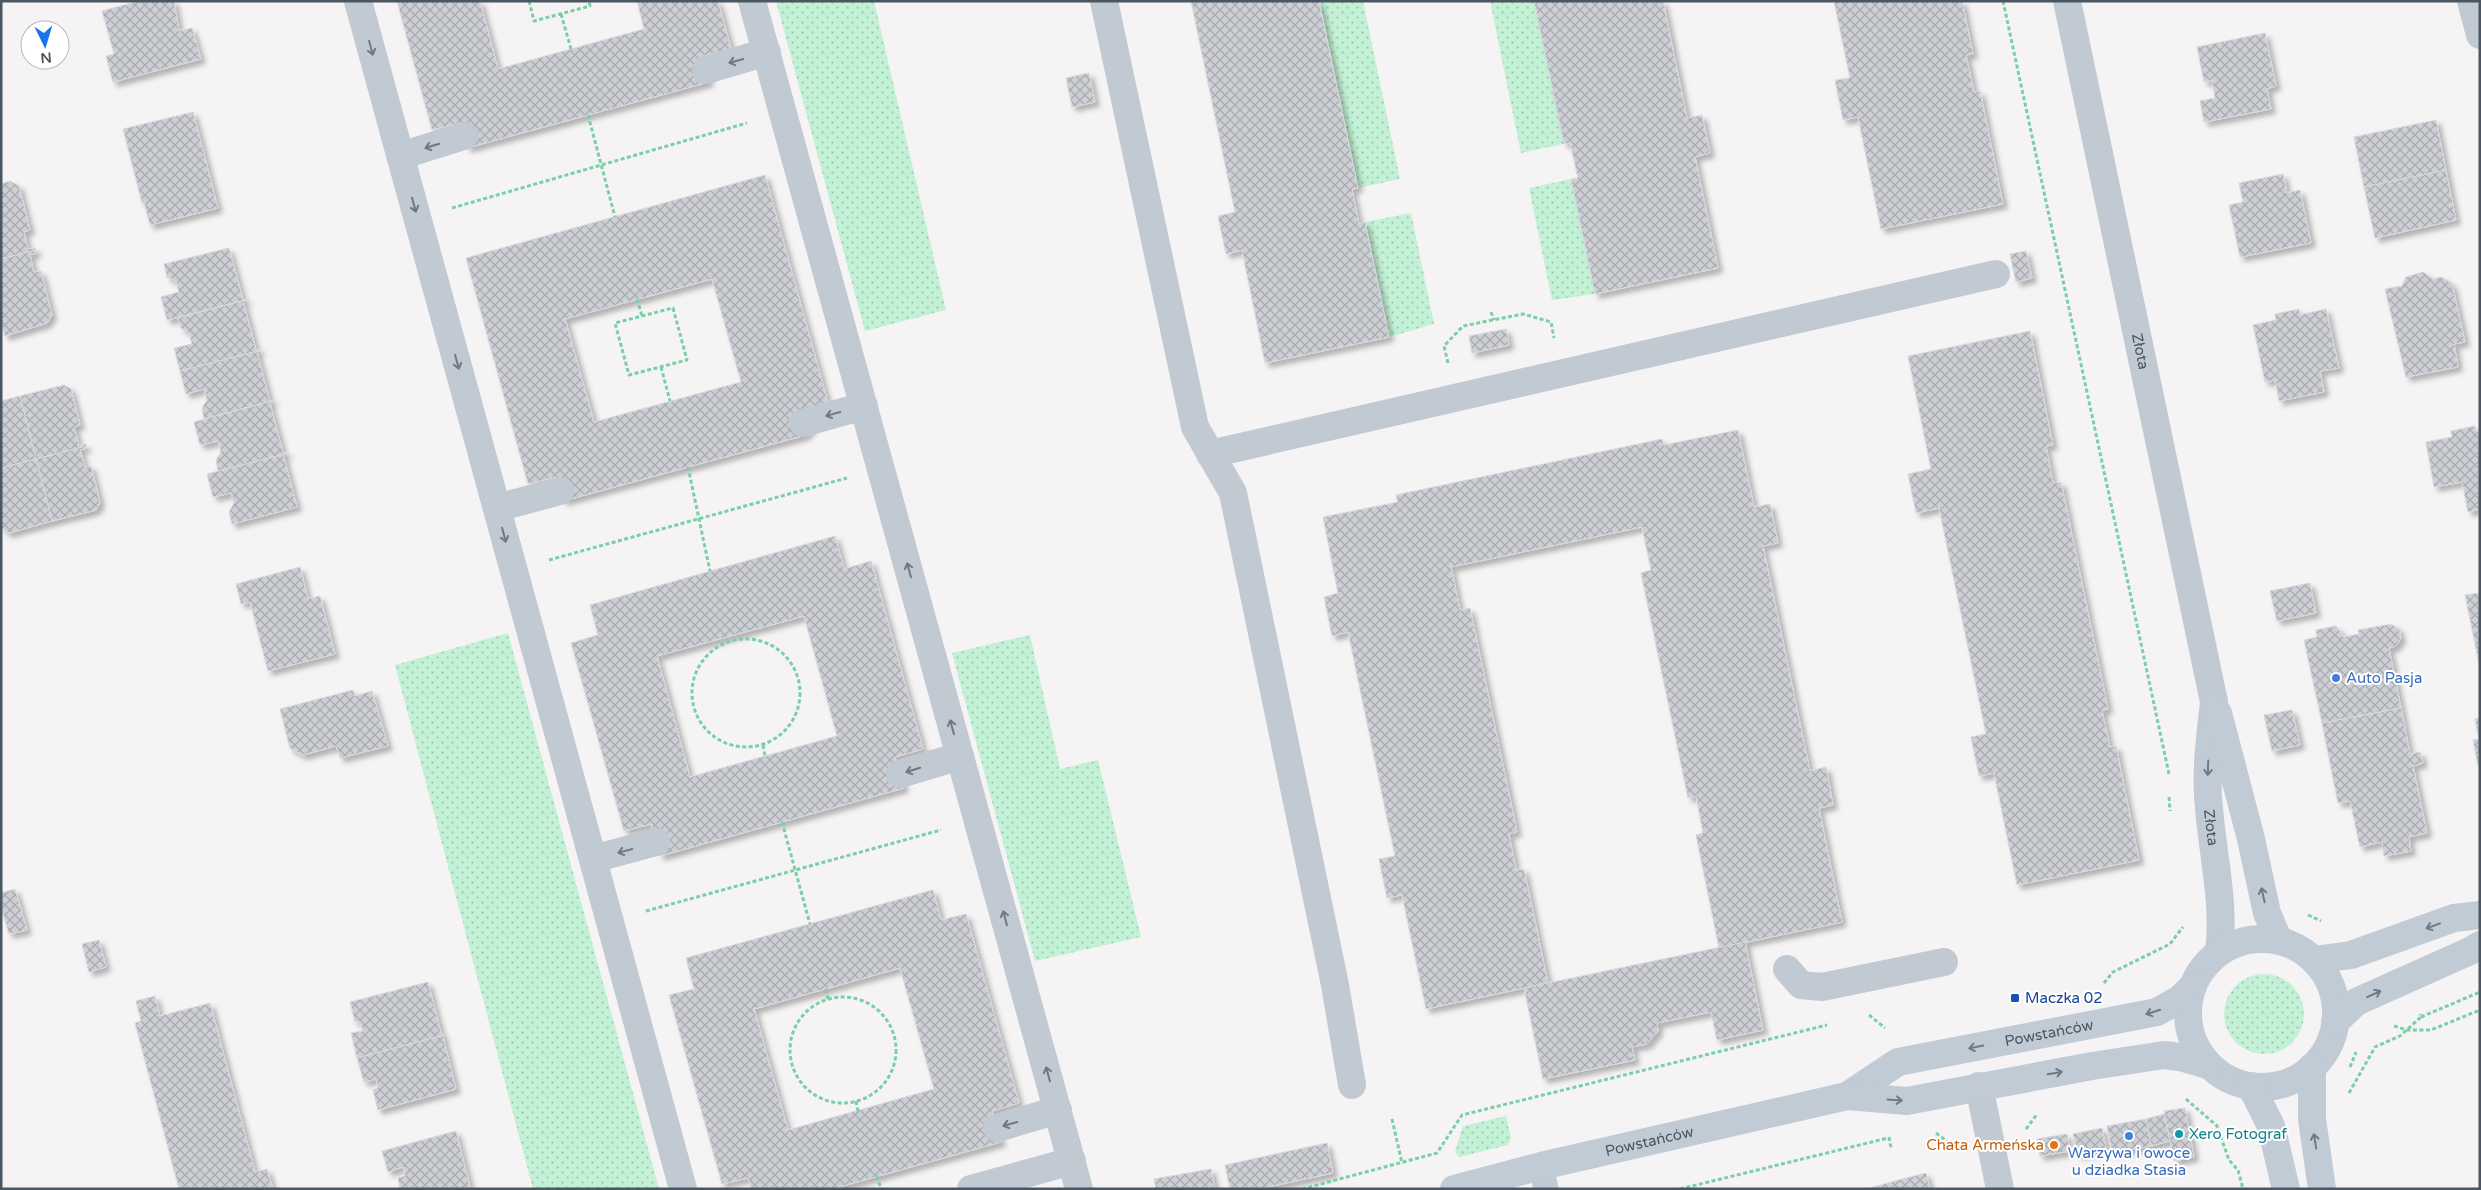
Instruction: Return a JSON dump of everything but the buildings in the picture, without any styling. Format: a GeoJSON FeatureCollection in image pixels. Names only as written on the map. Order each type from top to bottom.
{"type":"FeatureCollection","features":[{"type":"Feature","properties":{"kind":"street"},"geometry":{"type":"LineString","coordinates":[[358,1],[683,1189]]}},
{"type":"Feature","properties":{"kind":"street"},"geometry":{"type":"LineString","coordinates":[[752,1],[1079,1189]]}},
{"type":"Feature","properties":{"kind":"street"},"geometry":{"type":"LineString","coordinates":[[1104,1],[1195,427],[1233,493],[1335,985],[1352,1085]]}},
{"type":"Feature","properties":{"kind":"street","name":"Złota"},"geometry":{"type":"LineString","coordinates":[[2067,1],[2214,702],[2250,832],[2267,913],[2279,941]]}},
{"type":"Feature","properties":{"kind":"street"},"geometry":{"type":"LineString","coordinates":[[2471,1],[2480,35]]}},
{"type":"Feature","properties":{"kind":"street"},"geometry":{"type":"LineString","coordinates":[[706,70],[767,52]]}},
{"type":"Feature","properties":{"kind":"street"},"geometry":{"type":"LineString","coordinates":[[400,156],[464,136]]}},
{"type":"Feature","properties":{"kind":"street"},"geometry":{"type":"LineString","coordinates":[[1210,454],[1996,274]]}},
{"type":"Feature","properties":{"kind":"street"},"geometry":{"type":"LineString","coordinates":[[802,423],[864,406]]}},
{"type":"Feature","properties":{"kind":"street"},"geometry":{"type":"LineString","coordinates":[[497,508],[560,492]]}},
{"type":"Feature","properties":{"kind":"street","name":"Złota"},"geometry":{"type":"LineString","coordinates":[[2214,702],[2208,778],[2208,806],[2222,902],[2222,928],[2218,952]]}},
{"type":"Feature","properties":{"kind":"street"},"geometry":{"type":"LineString","coordinates":[[900,774],[960,756]]}},
{"type":"Feature","properties":{"kind":"street"},"geometry":{"type":"LineString","coordinates":[[593,859],[656,842]]}},
{"type":"Feature","properties":{"kind":"street"},"geometry":{"type":"LineString","coordinates":[[2314,960],[2351,954],[2454,918],[2480,915]]}},
{"type":"Feature","properties":{"kind":"street"},"geometry":{"type":"LineString","coordinates":[[2248,940],[2279,941],[2304,952],[2314,960],[2322,971],[2334,995],[2335,1022],[2327,1047],[2312,1067],[2296,1078],[2277,1086],[2251,1086],[2236,1083],[2208,1065],[2193,1041],[2189,1027],[2188,1006],[2193,986],[2199,973],[2218,952],[2248,940]]}},
{"type":"Feature","properties":{"kind":"street"},"geometry":{"type":"LineString","coordinates":[[2335,1022],[2356,1002],[2470,951],[2480,944]]}},
{"type":"Feature","properties":{"kind":"street"},"geometry":{"type":"LineString","coordinates":[[1787,969],[1801,985],[1822,987],[1944,962]]}},
{"type":"Feature","properties":{"kind":"street","name":"Powstańców"},"geometry":{"type":"LineString","coordinates":[[1454,1189],[1544,1177],[1846,1096],[1898,1062],[2157,1012],[2180,999],[2193,986]]}},
{"type":"Feature","properties":{"kind":"street","name":"Powstańców"},"geometry":{"type":"LineString","coordinates":[[1846,1096],[1907,1101],[1980,1086],[2164,1055],[2180,1057],[2208,1065]]}},
{"type":"Feature","properties":{"kind":"street"},"geometry":{"type":"LineString","coordinates":[[2312,1067],[2312,1119],[2322,1189]]}},
{"type":"Feature","properties":{"kind":"street"},"geometry":{"type":"LineString","coordinates":[[1980,1086],[2000,1189]]}},
{"type":"Feature","properties":{"kind":"street"},"geometry":{"type":"LineString","coordinates":[[2251,1086],[2271,1126],[2286,1189]]}},
{"type":"Feature","properties":{"kind":"street"},"geometry":{"type":"LineString","coordinates":[[997,1128],[1058,1110]]}},
{"type":"Feature","properties":{"kind":"street"},"geometry":{"type":"LineString","coordinates":[[971,1189],[1072,1162]]}},
{"type":"Feature","properties":{"kind":"path"},"geometry":{"type":"LineString","coordinates":[[529,1],[534,22],[590,6],[589,1]]}},
{"type":"Feature","properties":{"kind":"path"},"geometry":{"type":"LineString","coordinates":[[2003,1],[2171,784]]}},
{"type":"Feature","properties":{"kind":"path"},"geometry":{"type":"LineString","coordinates":[[561,14],[571,48]]}},
{"type":"Feature","properties":{"kind":"path"},"geometry":{"type":"LineString","coordinates":[[418,218],[784,113]]}},
{"type":"Feature","properties":{"kind":"path"},"geometry":{"type":"LineString","coordinates":[[588,115],[615,217]]}},
{"type":"Feature","properties":{"kind":"path"},"geometry":{"type":"LineString","coordinates":[[637,299],[642,316]]}},
{"type":"Feature","properties":{"kind":"path"},"geometry":{"type":"LineString","coordinates":[[673,308],[687,360],[661,368],[629,375],[616,323],[673,308]]}},
{"type":"Feature","properties":{"kind":"path"},"geometry":{"type":"LineString","coordinates":[[1491,312],[1494,320]]}},
{"type":"Feature","properties":{"kind":"path"},"geometry":{"type":"LineString","coordinates":[[1464,326],[1523,314]]}},
{"type":"Feature","properties":{"kind":"path"},"geometry":{"type":"LineString","coordinates":[[661,368],[670,401]]}},
{"type":"Feature","properties":{"kind":"path"},"geometry":{"type":"LineString","coordinates":[[688,466],[710,571]]}},
{"type":"Feature","properties":{"kind":"path"},"geometry":{"type":"LineString","coordinates":[[514,570],[881,469]]}},
{"type":"Feature","properties":{"kind":"path"},"geometry":{"type":"LineString","coordinates":[[750,638],[770,644],[788,656],[798,676],[801,697],[795,718],[782,735],[763,745],[734,747],[709,734],[694,710],[692,682],[704,657],[727,639],[750,638]]}},
{"type":"Feature","properties":{"kind":"path"},"geometry":{"type":"LineString","coordinates":[[763,745],[765,756]]}},
{"type":"Feature","properties":{"kind":"path"},"geometry":{"type":"LineString","coordinates":[[2170,794],[2170,813]]}},
{"type":"Feature","properties":{"kind":"path"},"geometry":{"type":"LineString","coordinates":[[610,921],[797,872],[978,820]]}},
{"type":"Feature","properties":{"kind":"path"},"geometry":{"type":"LineString","coordinates":[[782,822],[810,924]]}},
{"type":"Feature","properties":{"kind":"path"},"geometry":{"type":"LineString","coordinates":[[2104,983],[2113,972],[2170,944],[2184,925]]}},
{"type":"Feature","properties":{"kind":"path"},"geometry":{"type":"LineString","coordinates":[[826,989],[828,998]]}},
{"type":"Feature","properties":{"kind":"path"},"geometry":{"type":"LineString","coordinates":[[2421,1017],[2480,992]]}},
{"type":"Feature","properties":{"kind":"path"},"geometry":{"type":"LineString","coordinates":[[849,997],[869,1003],[886,1017],[895,1036],[896,1057],[889,1077],[875,1092],[856,1101],[832,1102],[811,1092],[796,1075],[790,1052],[794,1029],[808,1010],[828,998],[849,997]]}},
{"type":"Feature","properties":{"kind":"path"},"geometry":{"type":"LineString","coordinates":[[2388,1026],[2397,1026],[2407,1030],[2432,1030],[2480,1010]]}},
{"type":"Feature","properties":{"kind":"path"},"geometry":{"type":"LineString","coordinates":[[1868,1015],[1887,1029]]}},
{"type":"Feature","properties":{"kind":"path"},"geometry":{"type":"LineString","coordinates":[[1302,1189],[1437,1153],[1462,1115],[1831,1024]]}},
{"type":"Feature","properties":{"kind":"path"},"geometry":{"type":"LineString","coordinates":[[2349,1068],[2358,1044]]}},
{"type":"Feature","properties":{"kind":"path"},"geometry":{"type":"LineString","coordinates":[[2184,1097],[2217,1126],[2229,1160],[2238,1170],[2243,1189]]}},
{"type":"Feature","properties":{"kind":"path"},"geometry":{"type":"LineString","coordinates":[[856,1101],[858,1111]]}},
{"type":"Feature","properties":{"kind":"path"},"geometry":{"type":"LineString","coordinates":[[2022,1136],[2041,1110]]}},
{"type":"Feature","properties":{"kind":"path"},"geometry":{"type":"LineString","coordinates":[[1392,1119],[1402,1163]]}},
{"type":"Feature","properties":{"kind":"path"},"geometry":{"type":"LineString","coordinates":[[1680,1189],[1897,1136]]}},
{"type":"Feature","properties":{"kind":"path"},"geometry":{"type":"LineString","coordinates":[[1889,1138],[1891,1148]]}},
{"type":"Feature","properties":{"kind":"path"},"geometry":{"type":"LineString","coordinates":[[877,1176],[880,1189]]}},
{"type":"Feature","properties":{"kind":"green space"},"geometry":{"type":"Polygon","coordinates":[[[776,1],[874,1],[946,310],[865,331],[776,1]]]}},
{"type":"Feature","properties":{"kind":"green space"},"geometry":{"type":"Polygon","coordinates":[[[1319,1],[1363,1],[1400,179],[1358,188],[1319,1]]]}},
{"type":"Feature","properties":{"kind":"green space"},"geometry":{"type":"Polygon","coordinates":[[[1490,1],[1534,1],[1564,144],[1521,153],[1490,1]]]}},
{"type":"Feature","properties":{"kind":"green space"},"geometry":{"type":"Polygon","coordinates":[[[1571,179],[1595,294],[1552,300],[1529,188],[1571,179]]]}},
{"type":"Feature","properties":{"kind":"green space"},"geometry":{"type":"Polygon","coordinates":[[[1411,213],[1434,324],[1389,337],[1365,222],[1411,213]]]}},
{"type":"Feature","properties":{"kind":"green space"},"geometry":{"type":"Polygon","coordinates":[[[508,633],[659,1189],[533,1189],[395,665],[508,633]]]}},
{"type":"Feature","properties":{"kind":"green space"},"geometry":{"type":"Polygon","coordinates":[[[1030,635],[1060,769],[1098,760],[1141,937],[1035,961],[952,653],[1030,635]]]}},
{"type":"Feature","properties":{"kind":"green space"},"geometry":{"type":"Polygon","coordinates":[[[2264,974],[2279,977],[2292,986],[2301,999],[2304,1014],[2301,1029],[2292,1042],[2279,1051],[2264,1054],[2249,1051],[2236,1042],[2227,1029],[2224,1014],[2227,999],[2236,986],[2249,977],[2264,974]]]}},
{"type":"Feature","properties":{"kind":"green space"},"geometry":{"type":"Polygon","coordinates":[[[1506,1116],[1511,1138],[1508,1145],[1459,1157],[1455,1152],[1463,1126],[1506,1116]]]}},
{"type":"Feature","properties":{"kind":"place","name":"Auto Pasja"},"geometry":{"type":"Point","coordinates":[2336,678]}},
{"type":"Feature","properties":{"kind":"place","name":"Maczka 02"},"geometry":{"type":"Point","coordinates":[2015,998]}},
{"type":"Feature","properties":{"kind":"place","name":"Xero Fotograf"},"geometry":{"type":"Point","coordinates":[2179,1134]}},
{"type":"Feature","properties":{"kind":"place","name":"Warzywa i owoce u dziadka Stasia"},"geometry":{"type":"Point","coordinates":[2129,1136]}},
{"type":"Feature","properties":{"kind":"place","name":"Chata Armeńska"},"geometry":{"type":"Point","coordinates":[2054,1145]}}]}
